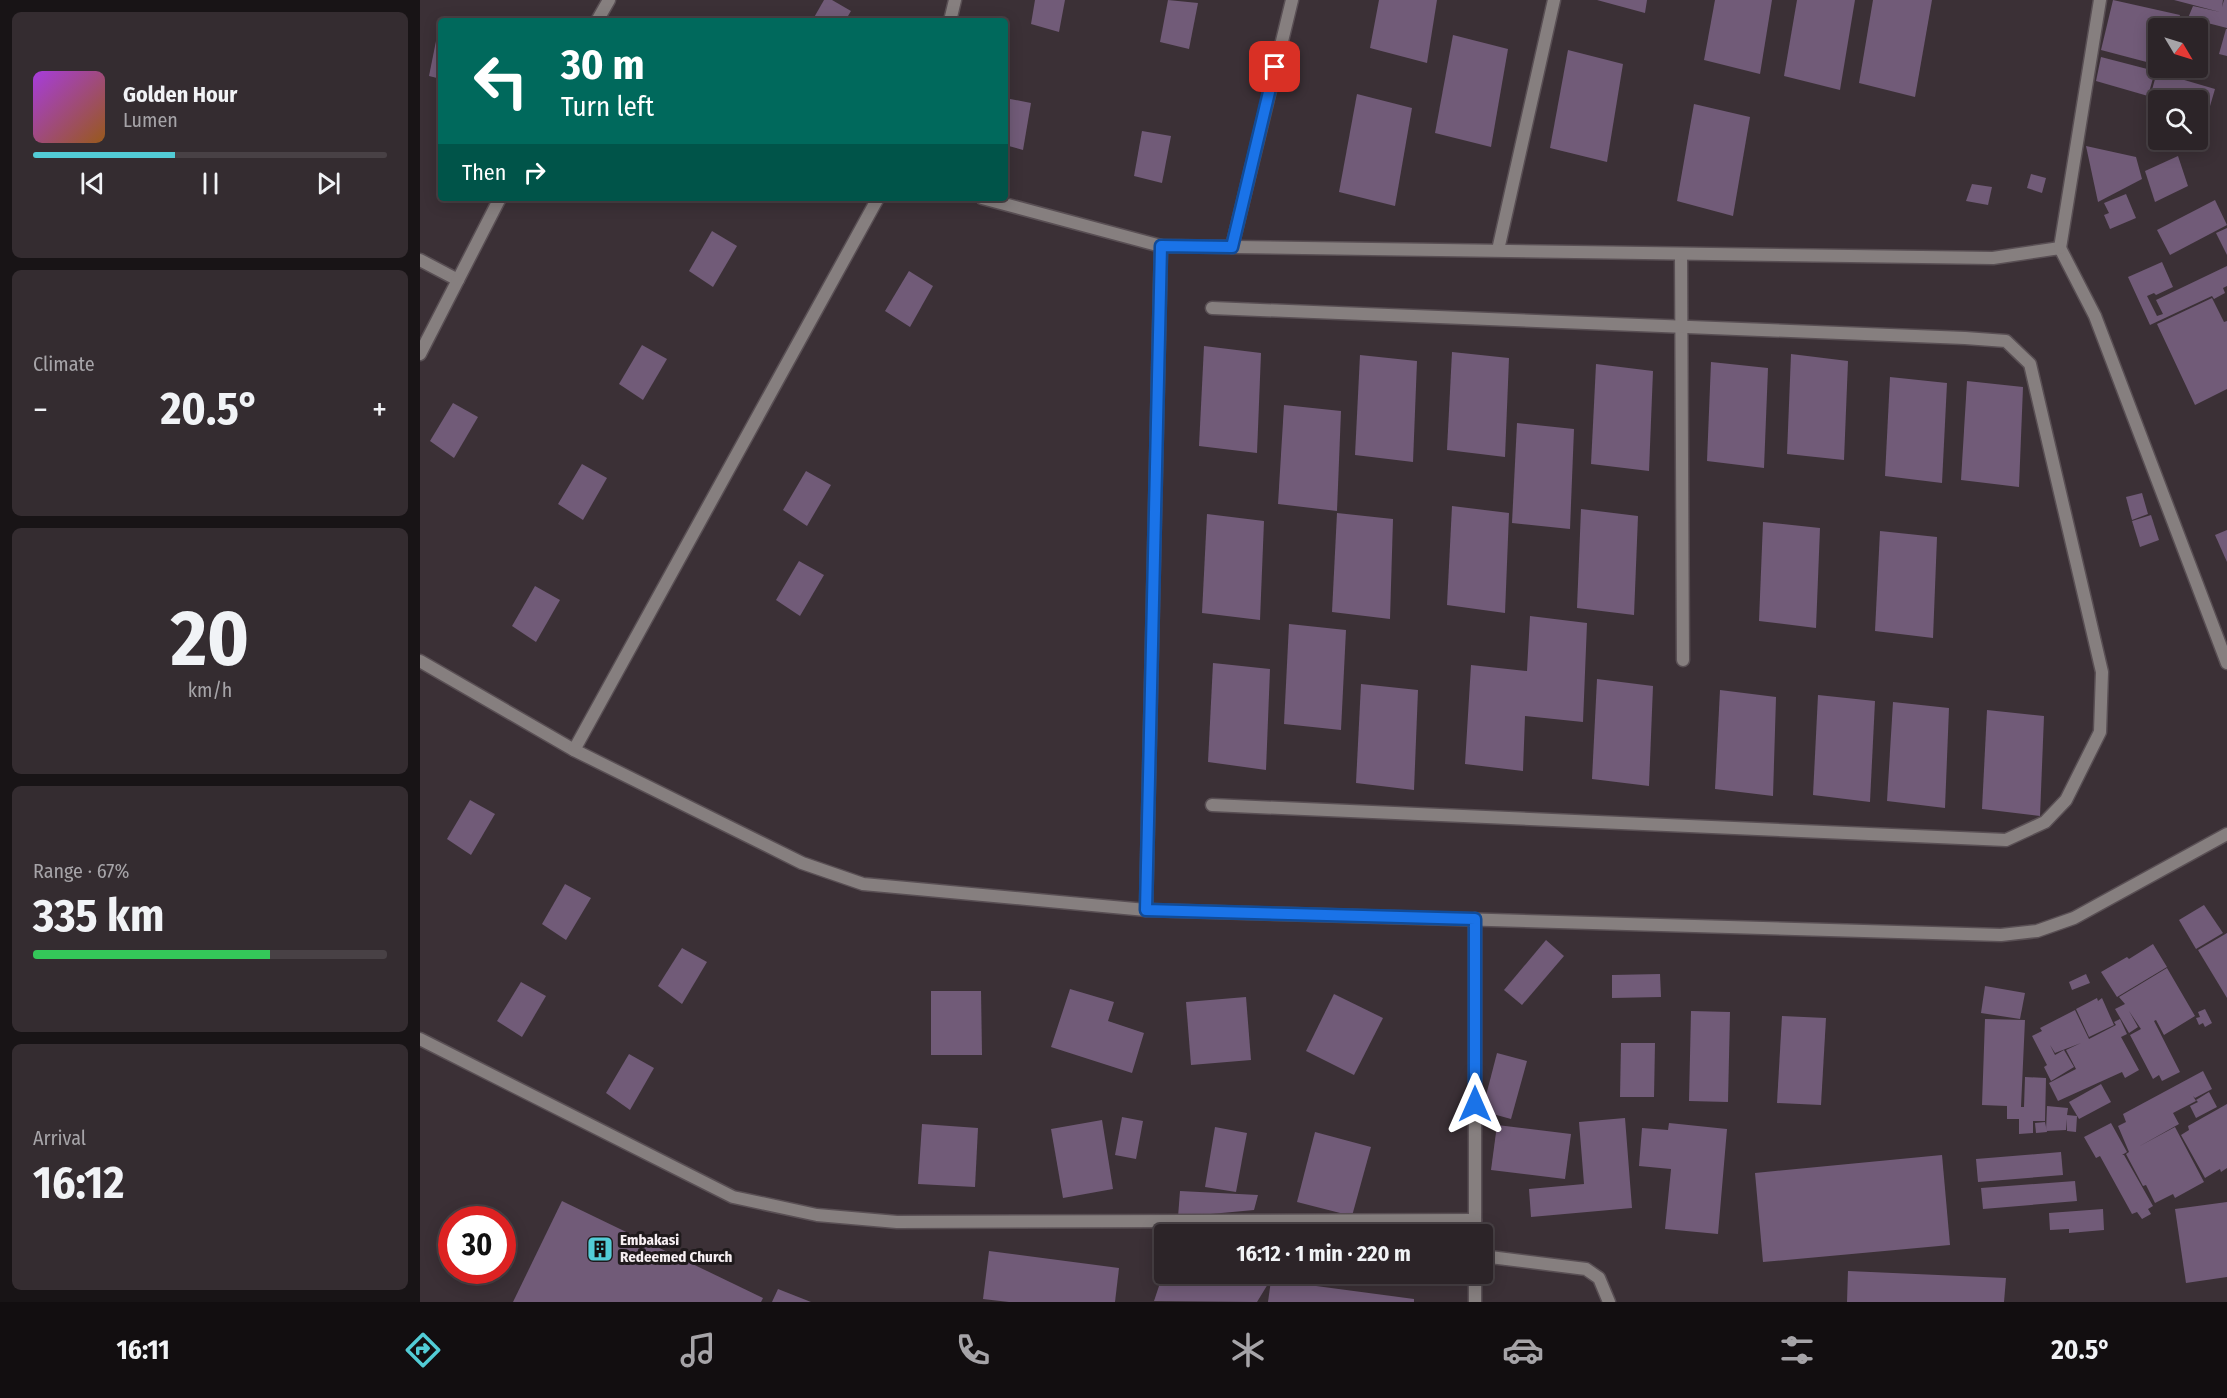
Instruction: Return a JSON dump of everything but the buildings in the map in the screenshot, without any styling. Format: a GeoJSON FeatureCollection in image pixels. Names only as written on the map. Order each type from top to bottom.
{"type":"FeatureCollection","features":[{"type":"Feature","properties":{"kind":"street"},"geometry":{"type":"LineString","coordinates":[[599,18],[609,0]]}},
{"type":"Feature","properties":{"kind":"street"},"geometry":{"type":"LineString","coordinates":[[951,18],[955,0]]}},
{"type":"Feature","properties":{"kind":"street"},"geometry":{"type":"LineString","coordinates":[[1232,247],[1292,0]]}},
{"type":"Feature","properties":{"kind":"street"},"geometry":{"type":"LineString","coordinates":[[1498,250],[1554,0]]}},
{"type":"Feature","properties":{"kind":"street"},"geometry":{"type":"LineString","coordinates":[[2100,0],[2060,248],[2095,316],[2227,663]]}},
{"type":"Feature","properties":{"kind":"street"},"geometry":{"type":"LineString","coordinates":[[420,354],[498,201]]}},
{"type":"Feature","properties":{"kind":"street"},"geometry":{"type":"LineString","coordinates":[[574,750],[876,201]]}},
{"type":"Feature","properties":{"kind":"street"},"geometry":{"type":"LineString","coordinates":[[993,201],[1161,246],[1993,258],[2060,248]]}},
{"type":"Feature","properties":{"kind":"street"},"geometry":{"type":"LineString","coordinates":[[1146,910],[1161,246]]}},
{"type":"Feature","properties":{"kind":"street"},"geometry":{"type":"LineString","coordinates":[[1681,254],[1683,660]]}},
{"type":"Feature","properties":{"kind":"street"},"geometry":{"type":"LineString","coordinates":[[420,260],[458,280]]}},
{"type":"Feature","properties":{"kind":"street"},"geometry":{"type":"LineString","coordinates":[[1212,308],[1682,325],[2006,341],[2030,364],[2102,672],[2100,732],[2066,800],[2045,822],[2006,840],[1212,805]]}},
{"type":"Feature","properties":{"kind":"street"},"geometry":{"type":"LineString","coordinates":[[420,661],[574,750],[802,863],[863,884],[1146,910],[1989,935],[2037,932],[2074,918],[2227,834]]}},
{"type":"Feature","properties":{"kind":"street"},"geometry":{"type":"LineString","coordinates":[[1475,919],[1475,1224]]}},
{"type":"Feature","properties":{"kind":"street"},"geometry":{"type":"LineString","coordinates":[[420,1039],[733,1197],[817,1215],[897,1222],[1475,1220]]}},
{"type":"Feature","properties":{"kind":"street"},"geometry":{"type":"LineString","coordinates":[[1493,1257],[1586,1269],[1599,1278],[1609,1302]]}},
{"type":"Feature","properties":{"kind":"street"},"geometry":{"type":"LineString","coordinates":[[1475,1284],[1475,1302]]}},
{"type":"Feature","properties":{"kind":"place","name":"Embakasi Redeemed Church"},"geometry":{"type":"Point","coordinates":[600,1249]}},
{"type":"Feature","properties":{"kind":"route"},"geometry":{"type":"LineString","coordinates":[[1275,67],[1232,247],[1161,246],[1146,910],[1475,919],[1475,1104]]}}]}
